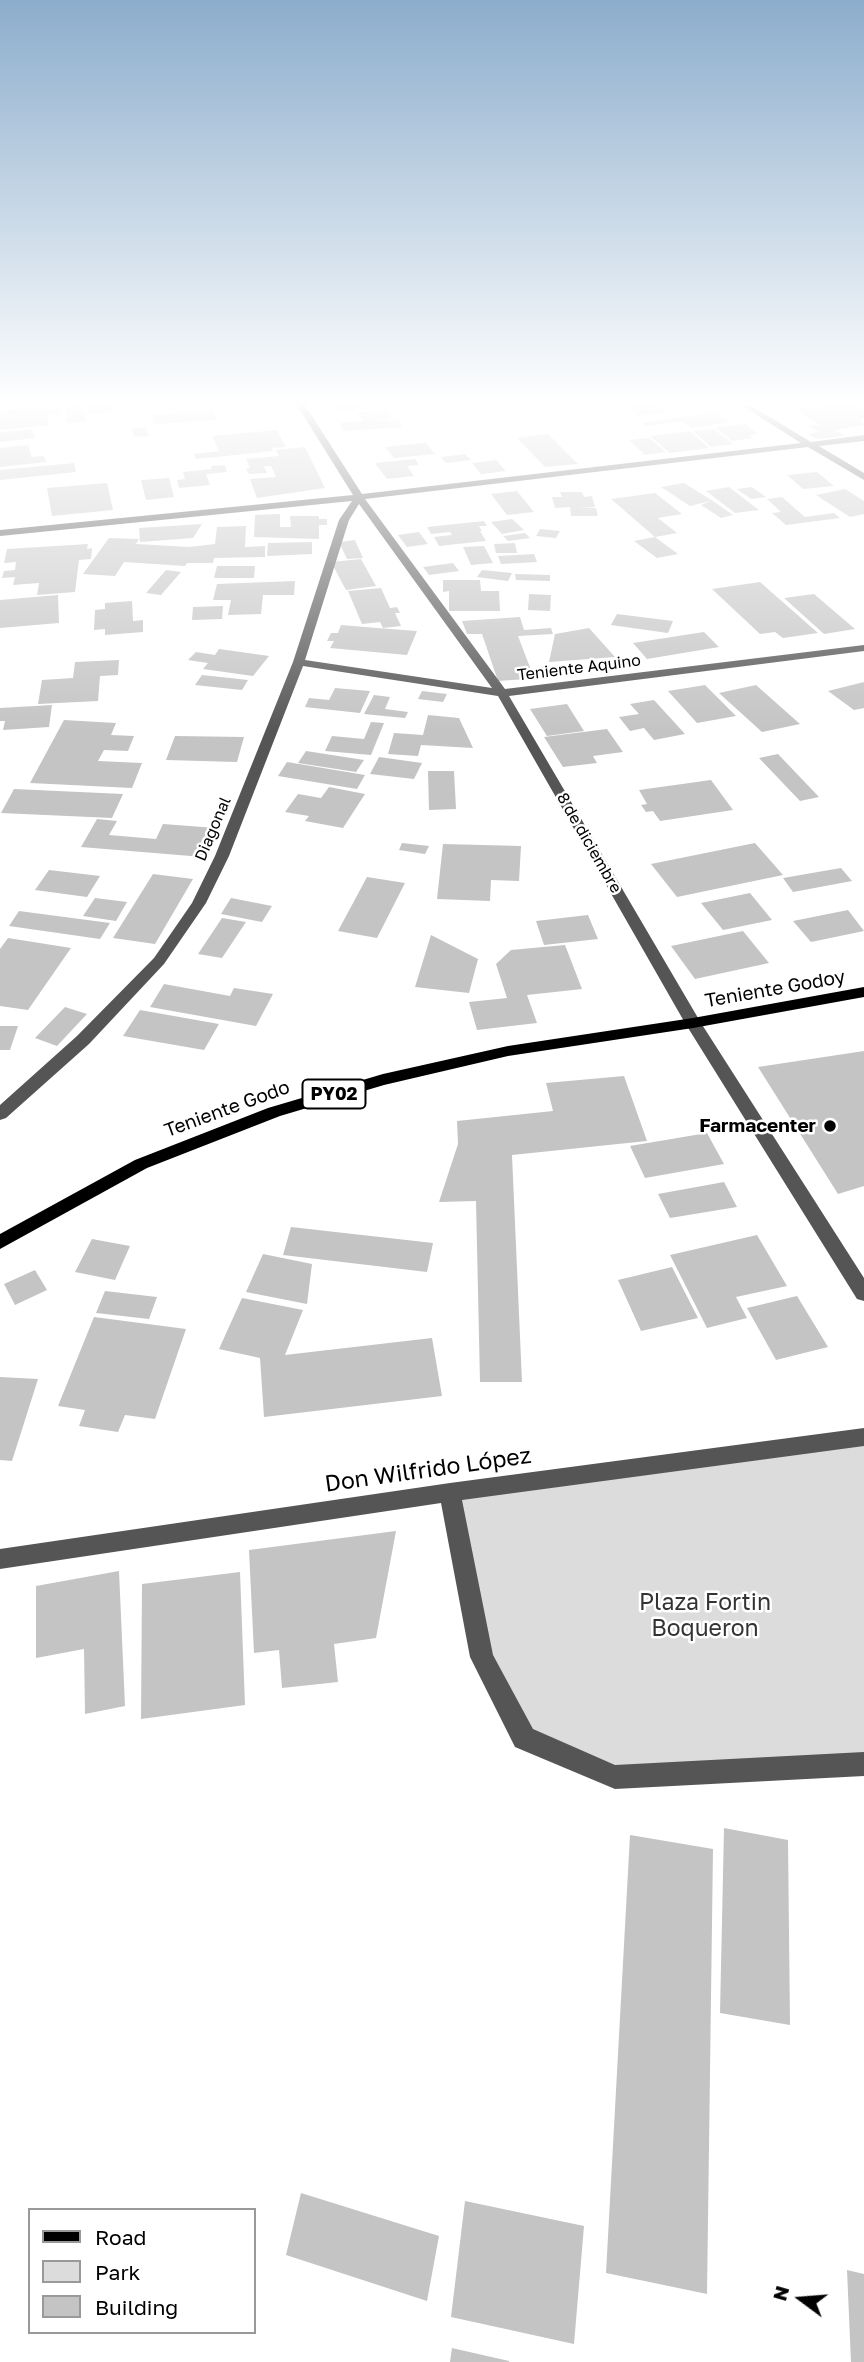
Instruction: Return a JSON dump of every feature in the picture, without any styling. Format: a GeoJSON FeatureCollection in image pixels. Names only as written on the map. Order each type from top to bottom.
{"type":"FeatureCollection","features":[{"type":"Feature","properties":{"kind":"main road","name":"Teniente Godoy"},"geometry":{"type":"LineString","coordinates":[[693,1023],[864,992]]}},
{"type":"Feature","properties":{"kind":"main road","name":"Teniente Godo"},"geometry":{"type":"LineString","coordinates":[[0,1242],[141,1164],[274,1112],[383,1080],[508,1051],[693,1023]]}},
{"type":"Feature","properties":{"kind":"street"},"geometry":{"type":"LineString","coordinates":[[0,533],[207,512]]}},
{"type":"Feature","properties":{"kind":"street","name":"Diagonal"},"geometry":{"type":"LineString","coordinates":[[0,1114],[83,1041],[159,961],[199,903],[222,856],[299,662],[344,520],[349,512]]}},
{"type":"Feature","properties":{"kind":"street","name":"8 de diciembre"},"geometry":{"type":"LineString","coordinates":[[370,512],[502,693],[693,1023],[864,1294]]}},
{"type":"Feature","properties":{"kind":"street","name":"Teniente Aquino"},"geometry":{"type":"LineString","coordinates":[[299,662],[502,693],[864,648]]}},
{"type":"Feature","properties":{"kind":"street","name":"Don Wilfrido López"},"geometry":{"type":"LineString","coordinates":[[0,1559],[450,1492],[864,1437]]}},
{"type":"Feature","properties":{"kind":"street"},"geometry":{"type":"LineString","coordinates":[[450,1492],[482,1657],[524,1738],[615,1777],[864,1764]]}},
{"type":"Feature","properties":{"kind":"green space","name":"Plaza Fortin Boqueron"},"geometry":{"type":"Polygon","coordinates":[[[864,1437],[864,1764],[615,1777],[524,1738],[482,1657],[450,1492],[864,1437]]]}},
{"type":"Feature","properties":{"kind":"building"},"geometry":{"type":"Polygon","coordinates":[[[51,512],[90,512],[52,516],[51,512]]]}},
{"type":"Feature","properties":{"kind":"building"},"geometry":{"type":"Polygon","coordinates":[[[505,512],[532,512],[507,515],[505,512]]]}},
{"type":"Feature","properties":{"kind":"building"},"geometry":{"type":"Polygon","coordinates":[[[571,512],[597,512],[598,516],[571,516],[571,512]]]}},
{"type":"Feature","properties":{"kind":"building"},"geometry":{"type":"Polygon","coordinates":[[[626,512],[682,514],[658,518],[677,533],[655,537],[626,512]]]}},
{"type":"Feature","properties":{"kind":"building"},"geometry":{"type":"Polygon","coordinates":[[[712,512],[729,512],[733,515],[721,518],[712,512]]]}},
{"type":"Feature","properties":{"kind":"building"},"geometry":{"type":"Polygon","coordinates":[[[800,512],[805,517],[834,513],[840,518],[786,525],[772,513],[800,512]]]}},
{"type":"Feature","properties":{"kind":"building"},"geometry":{"type":"Polygon","coordinates":[[[843,512],[864,512],[864,514],[850,517],[843,512]]]}},
{"type":"Feature","properties":{"kind":"building"},"geometry":{"type":"Polygon","coordinates":[[[280,514],[280,527],[291,527],[290,516],[319,516],[319,519],[327,519],[327,525],[319,525],[319,539],[254,537],[255,515],[280,514]]]}},
{"type":"Feature","properties":{"kind":"building"},"geometry":{"type":"Polygon","coordinates":[[[512,519],[524,530],[502,534],[491,522],[512,519]]]}},
{"type":"Feature","properties":{"kind":"building"},"geometry":{"type":"Polygon","coordinates":[[[484,521],[487,526],[479,526],[486,541],[439,546],[434,537],[452,535],[450,532],[431,534],[427,527],[484,521]]]}},
{"type":"Feature","properties":{"kind":"building"},"geometry":{"type":"Polygon","coordinates":[[[202,524],[193,538],[140,542],[139,528],[202,524]]]}},
{"type":"Feature","properties":{"kind":"building"},"geometry":{"type":"Polygon","coordinates":[[[246,526],[245,547],[265,546],[265,557],[214,558],[213,563],[187,563],[185,566],[124,562],[115,576],[83,574],[109,538],[139,539],[136,544],[189,547],[215,544],[217,527],[246,526]]]}},
{"type":"Feature","properties":{"kind":"building"},"geometry":{"type":"Polygon","coordinates":[[[540,529],[560,531],[556,538],[536,536],[540,529]]]}},
{"type":"Feature","properties":{"kind":"building"},"geometry":{"type":"Polygon","coordinates":[[[419,532],[428,544],[407,547],[398,535],[419,532]]]}},
{"type":"Feature","properties":{"kind":"building"},"geometry":{"type":"Polygon","coordinates":[[[525,533],[530,538],[508,541],[503,536],[525,533]]]}},
{"type":"Feature","properties":{"kind":"building"},"geometry":{"type":"Polygon","coordinates":[[[655,537],[678,554],[657,558],[634,541],[655,537]]]}},
{"type":"Feature","properties":{"kind":"building"},"geometry":{"type":"Polygon","coordinates":[[[355,540],[363,558],[347,559],[339,542],[355,540]]]}},
{"type":"Feature","properties":{"kind":"building"},"geometry":{"type":"Polygon","coordinates":[[[312,542],[312,554],[267,556],[268,543],[312,542]]]}},
{"type":"Feature","properties":{"kind":"building"},"geometry":{"type":"Polygon","coordinates":[[[515,543],[517,553],[496,553],[494,544],[515,543]]]}},
{"type":"Feature","properties":{"kind":"building"},"geometry":{"type":"Polygon","coordinates":[[[88,544],[87,549],[92,548],[91,559],[79,560],[75,592],[37,595],[39,583],[13,585],[15,577],[2,578],[4,571],[15,570],[16,562],[4,563],[7,549],[88,544]]]}},
{"type":"Feature","properties":{"kind":"building"},"geometry":{"type":"Polygon","coordinates":[[[484,546],[493,563],[471,565],[463,547],[484,546]]]}},
{"type":"Feature","properties":{"kind":"building"},"geometry":{"type":"Polygon","coordinates":[[[534,554],[537,562],[501,564],[498,556],[534,554]]]}},
{"type":"Feature","properties":{"kind":"building"},"geometry":{"type":"Polygon","coordinates":[[[361,559],[376,586],[346,590],[331,562],[361,559]]]}},
{"type":"Feature","properties":{"kind":"building"},"geometry":{"type":"Polygon","coordinates":[[[453,563],[459,571],[429,575],[423,567],[453,563]]]}},
{"type":"Feature","properties":{"kind":"building"},"geometry":{"type":"Polygon","coordinates":[[[217,566],[255,566],[254,578],[214,578],[217,566]]]}},
{"type":"Feature","properties":{"kind":"building"},"geometry":{"type":"Polygon","coordinates":[[[166,570],[181,572],[161,595],[146,593],[166,570]]]}},
{"type":"Feature","properties":{"kind":"building"},"geometry":{"type":"Polygon","coordinates":[[[482,570],[512,573],[508,581],[477,577],[482,570]]]}},
{"type":"Feature","properties":{"kind":"building"},"geometry":{"type":"Polygon","coordinates":[[[515,574],[550,575],[550,581],[516,580],[515,574]]]}},
{"type":"Feature","properties":{"kind":"building"},"geometry":{"type":"Polygon","coordinates":[[[443,580],[480,580],[481,591],[499,591],[500,611],[449,611],[449,591],[443,592],[443,580]]]}},
{"type":"Feature","properties":{"kind":"building"},"geometry":{"type":"Polygon","coordinates":[[[295,581],[294,595],[263,595],[261,614],[228,615],[231,600],[213,600],[217,584],[295,581]]]}},
{"type":"Feature","properties":{"kind":"building"},"geometry":{"type":"Polygon","coordinates":[[[760,582],[818,633],[783,638],[775,632],[760,634],[712,589],[760,582]]]}},
{"type":"Feature","properties":{"kind":"building"},"geometry":{"type":"Polygon","coordinates":[[[381,588],[390,608],[397,607],[400,613],[395,613],[401,626],[383,628],[380,622],[362,624],[348,591],[381,588]]]}},
{"type":"Feature","properties":{"kind":"building"},"geometry":{"type":"Polygon","coordinates":[[[529,594],[551,595],[550,611],[528,610],[529,594]]]}},
{"type":"Feature","properties":{"kind":"building"},"geometry":{"type":"Polygon","coordinates":[[[814,594],[855,629],[824,634],[784,598],[814,594]]]}},
{"type":"Feature","properties":{"kind":"building"},"geometry":{"type":"Polygon","coordinates":[[[58,595],[59,623],[0,628],[0,600],[58,595]]]}},
{"type":"Feature","properties":{"kind":"building"},"geometry":{"type":"Polygon","coordinates":[[[132,601],[133,621],[143,620],[143,632],[105,635],[105,629],[94,630],[95,610],[105,609],[105,603],[132,601]]]}},
{"type":"Feature","properties":{"kind":"building"},"geometry":{"type":"Polygon","coordinates":[[[223,606],[222,619],[192,620],[193,607],[223,606]]]}},
{"type":"Feature","properties":{"kind":"building"},"geometry":{"type":"Polygon","coordinates":[[[617,614],[673,621],[668,633],[611,625],[617,614]]]}},
{"type":"Feature","properties":{"kind":"building"},"geometry":{"type":"Polygon","coordinates":[[[520,617],[524,630],[551,628],[553,634],[518,636],[531,670],[524,671],[527,679],[498,681],[482,634],[467,634],[462,621],[520,617]]]}},
{"type":"Feature","properties":{"kind":"building"},"geometry":{"type":"Polygon","coordinates":[[[341,625],[417,631],[407,655],[330,648],[334,641],[327,641],[331,633],[338,633],[341,625]]]}},
{"type":"Feature","properties":{"kind":"building"},"geometry":{"type":"Polygon","coordinates":[[[589,628],[615,657],[549,662],[555,634],[589,628]]]}},
{"type":"Feature","properties":{"kind":"building"},"geometry":{"type":"Polygon","coordinates":[[[704,632],[719,647],[647,659],[633,643],[704,632]]]}},
{"type":"Feature","properties":{"kind":"building"},"geometry":{"type":"Polygon","coordinates":[[[219,649],[269,656],[253,676],[203,669],[208,663],[188,660],[196,652],[215,655],[219,649]]]}},
{"type":"Feature","properties":{"kind":"building"},"geometry":{"type":"Polygon","coordinates":[[[119,660],[118,675],[100,676],[98,701],[38,704],[42,680],[73,678],[75,662],[119,660]]]}},
{"type":"Feature","properties":{"kind":"building"},"geometry":{"type":"Polygon","coordinates":[[[202,675],[248,680],[242,690],[195,685],[202,675]]]}},
{"type":"Feature","properties":{"kind":"building"},"geometry":{"type":"Polygon","coordinates":[[[864,682],[864,708],[854,710],[828,691],[864,682]]]}},
{"type":"Feature","properties":{"kind":"building"},"geometry":{"type":"Polygon","coordinates":[[[705,685],[736,716],[697,723],[668,691],[705,685]]]}},
{"type":"Feature","properties":{"kind":"building"},"geometry":{"type":"Polygon","coordinates":[[[756,685],[800,724],[762,732],[719,693],[756,685]]]}},
{"type":"Feature","properties":{"kind":"building"},"geometry":{"type":"Polygon","coordinates":[[[335,688],[370,691],[360,713],[305,707],[309,698],[329,700],[335,688]]]}},
{"type":"Feature","properties":{"kind":"building"},"geometry":{"type":"Polygon","coordinates":[[[422,691],[447,694],[443,702],[418,699],[422,691]]]}},
{"type":"Feature","properties":{"kind":"building"},"geometry":{"type":"Polygon","coordinates":[[[374,695],[390,697],[385,709],[408,712],[405,718],[364,714],[374,695]]]}},
{"type":"Feature","properties":{"kind":"building"},"geometry":{"type":"Polygon","coordinates":[[[654,700],[685,734],[654,740],[644,728],[630,731],[619,717],[639,714],[630,704],[654,700]]]}},
{"type":"Feature","properties":{"kind":"building"},"geometry":{"type":"Polygon","coordinates":[[[567,704],[584,731],[547,736],[530,709],[567,704]]]}},
{"type":"Feature","properties":{"kind":"building"},"geometry":{"type":"Polygon","coordinates":[[[52,705],[49,727],[3,730],[5,721],[0,721],[0,708],[52,705]]]}},
{"type":"Feature","properties":{"kind":"building"},"geometry":{"type":"Polygon","coordinates":[[[428,715],[459,718],[473,748],[421,745],[418,756],[388,754],[394,733],[423,735],[428,715]]]}},
{"type":"Feature","properties":{"kind":"building"},"geometry":{"type":"Polygon","coordinates":[[[64,720],[116,723],[111,735],[134,736],[128,751],[104,750],[98,761],[142,763],[132,788],[30,783],[64,720]]]}},
{"type":"Feature","properties":{"kind":"building"},"geometry":{"type":"Polygon","coordinates":[[[371,722],[384,723],[371,755],[325,751],[332,736],[364,739],[371,722]]]}},
{"type":"Feature","properties":{"kind":"building"},"geometry":{"type":"Polygon","coordinates":[[[607,729],[623,752],[593,756],[597,763],[563,767],[544,737],[607,729]]]}},
{"type":"Feature","properties":{"kind":"building"},"geometry":{"type":"Polygon","coordinates":[[[175,736],[244,737],[237,762],[166,760],[175,736]]]}},
{"type":"Feature","properties":{"kind":"building"},"geometry":{"type":"Polygon","coordinates":[[[306,751],[364,760],[356,772],[298,763],[306,751]]]}},
{"type":"Feature","properties":{"kind":"building"},"geometry":{"type":"Polygon","coordinates":[[[778,754],[819,797],[800,801],[759,758],[778,754]]]}},
{"type":"Feature","properties":{"kind":"building"},"geometry":{"type":"Polygon","coordinates":[[[379,757],[422,763],[414,779],[370,774],[379,757]]]}},
{"type":"Feature","properties":{"kind":"building"},"geometry":{"type":"Polygon","coordinates":[[[287,762],[365,775],[357,789],[278,776],[287,762]]]}},
{"type":"Feature","properties":{"kind":"building"},"geometry":{"type":"Polygon","coordinates":[[[428,771],[454,771],[456,809],[429,810],[428,771]]]}},
{"type":"Feature","properties":{"kind":"building"},"geometry":{"type":"Polygon","coordinates":[[[711,780],[733,810],[660,821],[653,811],[646,812],[641,805],[647,804],[639,790],[711,780]]]}},
{"type":"Feature","properties":{"kind":"building"},"geometry":{"type":"Polygon","coordinates":[[[329,787],[365,794],[343,828],[305,821],[309,816],[285,812],[298,794],[321,798],[329,787]]]}},
{"type":"Feature","properties":{"kind":"building"},"geometry":{"type":"Polygon","coordinates":[[[14,789],[123,794],[112,818],[1,813],[14,789]]]}},
{"type":"Feature","properties":{"kind":"building"},"geometry":{"type":"Polygon","coordinates":[[[97,819],[117,821],[109,835],[156,839],[163,824],[216,828],[203,857],[81,847],[97,819]]]}},
{"type":"Feature","properties":{"kind":"building"},"geometry":{"type":"Polygon","coordinates":[[[402,843],[429,846],[425,854],[399,850],[402,843]]]}},
{"type":"Feature","properties":{"kind":"building"},"geometry":{"type":"Polygon","coordinates":[[[755,843],[783,875],[677,897],[651,864],[755,843]]]}},
{"type":"Feature","properties":{"kind":"building"},"geometry":{"type":"Polygon","coordinates":[[[443,844],[521,846],[519,881],[491,880],[490,901],[437,899],[443,844]]]}},
{"type":"Feature","properties":{"kind":"building"},"geometry":{"type":"Polygon","coordinates":[[[841,868],[852,881],[793,892],[783,878],[841,868]]]}},
{"type":"Feature","properties":{"kind":"building"},"geometry":{"type":"Polygon","coordinates":[[[49,870],[100,876],[87,897],[35,890],[49,870]]]}},
{"type":"Feature","properties":{"kind":"building"},"geometry":{"type":"Polygon","coordinates":[[[153,874],[193,879],[155,944],[113,938],[153,874]]]}},
{"type":"Feature","properties":{"kind":"building"},"geometry":{"type":"Polygon","coordinates":[[[367,877],[405,883],[377,938],[338,931],[367,877]]]}},
{"type":"Feature","properties":{"kind":"building"},"geometry":{"type":"Polygon","coordinates":[[[750,893],[772,920],[723,930],[701,903],[750,893]]]}},
{"type":"Feature","properties":{"kind":"building"},"geometry":{"type":"Polygon","coordinates":[[[95,898],[127,902],[116,921],[83,916],[95,898]]]}},
{"type":"Feature","properties":{"kind":"building"},"geometry":{"type":"Polygon","coordinates":[[[231,898],[272,906],[262,922],[221,914],[231,898]]]}},
{"type":"Feature","properties":{"kind":"building"},"geometry":{"type":"Polygon","coordinates":[[[848,910],[864,931],[811,942],[793,921],[848,910]]]}},
{"type":"Feature","properties":{"kind":"building"},"geometry":{"type":"Polygon","coordinates":[[[19,911],[110,923],[100,939],[9,926],[19,911]]]}},
{"type":"Feature","properties":{"kind":"building"},"geometry":{"type":"Polygon","coordinates":[[[588,915],[598,939],[544,945],[536,921],[588,915]]]}},
{"type":"Feature","properties":{"kind":"building"},"geometry":{"type":"Polygon","coordinates":[[[222,918],[246,922],[222,958],[198,954],[222,918]]]}},
{"type":"Feature","properties":{"kind":"building"},"geometry":{"type":"Polygon","coordinates":[[[743,931],[769,963],[695,979],[671,946],[743,931]]]}},
{"type":"Feature","properties":{"kind":"building"},"geometry":{"type":"Polygon","coordinates":[[[431,935],[478,959],[469,993],[415,987],[431,935]]]}},
{"type":"Feature","properties":{"kind":"building"},"geometry":{"type":"Polygon","coordinates":[[[8,938],[71,948],[28,1010],[0,1006],[0,949],[8,938]]]}},
{"type":"Feature","properties":{"kind":"building"},"geometry":{"type":"Polygon","coordinates":[[[565,945],[582,989],[527,995],[537,1023],[477,1030],[469,1002],[507,998],[496,964],[511,950],[565,945]]]}},
{"type":"Feature","properties":{"kind":"building"},"geometry":{"type":"Polygon","coordinates":[[[164,984],[230,996],[234,988],[273,994],[256,1026],[150,1007],[164,984]]]}},
{"type":"Feature","properties":{"kind":"building"},"geometry":{"type":"Polygon","coordinates":[[[65,1007],[87,1014],[57,1046],[35,1038],[65,1007]]]}},
{"type":"Feature","properties":{"kind":"building"},"geometry":{"type":"Polygon","coordinates":[[[140,1010],[219,1024],[204,1050],[123,1036],[140,1010]]]}},
{"type":"Feature","properties":{"kind":"building"},"geometry":{"type":"Polygon","coordinates":[[[0,1026],[18,1026],[10,1050],[0,1050],[0,1026]]]}},
{"type":"Feature","properties":{"kind":"building","name":"Farmacenter"},"geometry":{"type":"Polygon","coordinates":[[[864,1051],[864,1186],[838,1194],[758,1067],[864,1051]]]}},
{"type":"Feature","properties":{"kind":"building"},"geometry":{"type":"Polygon","coordinates":[[[624,1076],[647,1141],[512,1155],[522,1382],[480,1382],[476,1201],[439,1202],[458,1144],[457,1121],[553,1111],[546,1083],[624,1076]]]}},
{"type":"Feature","properties":{"kind":"building"},"geometry":{"type":"Polygon","coordinates":[[[707,1133],[724,1164],[645,1178],[630,1146],[707,1133]]]}},
{"type":"Feature","properties":{"kind":"building"},"geometry":{"type":"Polygon","coordinates":[[[724,1182],[737,1207],[670,1218],[658,1194],[724,1182]]]}},
{"type":"Feature","properties":{"kind":"building"},"geometry":{"type":"Polygon","coordinates":[[[291,1227],[433,1243],[427,1272],[283,1255],[291,1227]]]}},
{"type":"Feature","properties":{"kind":"building"},"geometry":{"type":"Polygon","coordinates":[[[757,1235],[787,1286],[736,1297],[747,1318],[707,1328],[670,1255],[757,1235]]]}},
{"type":"Feature","properties":{"kind":"building"},"geometry":{"type":"Polygon","coordinates":[[[92,1239],[130,1246],[115,1280],[75,1272],[92,1239]]]}},
{"type":"Feature","properties":{"kind":"building"},"geometry":{"type":"Polygon","coordinates":[[[263,1254],[312,1264],[307,1304],[246,1292],[263,1254]]]}},
{"type":"Feature","properties":{"kind":"building"},"geometry":{"type":"Polygon","coordinates":[[[672,1267],[698,1318],[641,1331],[618,1280],[672,1267]]]}},
{"type":"Feature","properties":{"kind":"building"},"geometry":{"type":"Polygon","coordinates":[[[35,1270],[47,1290],[15,1305],[4,1284],[35,1270]]]}},
{"type":"Feature","properties":{"kind":"building"},"geometry":{"type":"Polygon","coordinates":[[[105,1291],[157,1297],[149,1319],[96,1313],[105,1291]]]}},
{"type":"Feature","properties":{"kind":"building"},"geometry":{"type":"Polygon","coordinates":[[[797,1296],[828,1347],[776,1360],[747,1308],[797,1296]]]}},
{"type":"Feature","properties":{"kind":"building"},"geometry":{"type":"Polygon","coordinates":[[[242,1298],[303,1310],[285,1355],[432,1338],[442,1396],[264,1417],[260,1358],[219,1349],[242,1298]]]}},
{"type":"Feature","properties":{"kind":"building"},"geometry":{"type":"Polygon","coordinates":[[[94,1317],[186,1329],[155,1419],[125,1415],[118,1432],[79,1426],[85,1410],[58,1406],[94,1317]]]}},
{"type":"Feature","properties":{"kind":"building"},"geometry":{"type":"Polygon","coordinates":[[[0,1377],[38,1379],[12,1461],[0,1460],[0,1377]]]}},
{"type":"Feature","properties":{"kind":"building"},"geometry":{"type":"Polygon","coordinates":[[[396,1531],[376,1638],[334,1644],[338,1682],[282,1688],[279,1650],[254,1653],[249,1550],[396,1531]]]}},
{"type":"Feature","properties":{"kind":"building"},"geometry":{"type":"Polygon","coordinates":[[[119,1571],[125,1706],[85,1714],[84,1649],[36,1658],[36,1586],[119,1571]]]}},
{"type":"Feature","properties":{"kind":"building"},"geometry":{"type":"Polygon","coordinates":[[[240,1572],[245,1705],[141,1719],[142,1584],[240,1572]]]}},
{"type":"Feature","properties":{"kind":"building"},"geometry":{"type":"Polygon","coordinates":[[[724,1828],[788,1840],[790,2025],[720,2013],[724,1828]]]}},
{"type":"Feature","properties":{"kind":"building"},"geometry":{"type":"Polygon","coordinates":[[[630,1835],[713,1849],[707,2294],[606,2273],[630,1835]]]}},
{"type":"Feature","properties":{"kind":"building"},"geometry":{"type":"Polygon","coordinates":[[[301,2193],[439,2236],[427,2301],[286,2255],[301,2193]]]}},
{"type":"Feature","properties":{"kind":"building"},"geometry":{"type":"Polygon","coordinates":[[[465,2201],[584,2226],[574,2344],[451,2317],[465,2201]]]}},
{"type":"Feature","properties":{"kind":"building"},"geometry":{"type":"Polygon","coordinates":[[[847,2270],[864,2274],[864,2362],[851,2362],[847,2270]]]}},
{"type":"Feature","properties":{"kind":"building"},"geometry":{"type":"Polygon","coordinates":[[[452,2348],[509,2361],[509,2362],[450,2362],[452,2348]]]}},
{"type":"Feature","properties":{"kind":"place","name":"Farmacenter"},"geometry":{"type":"Point","coordinates":[830,1126]}}]}
